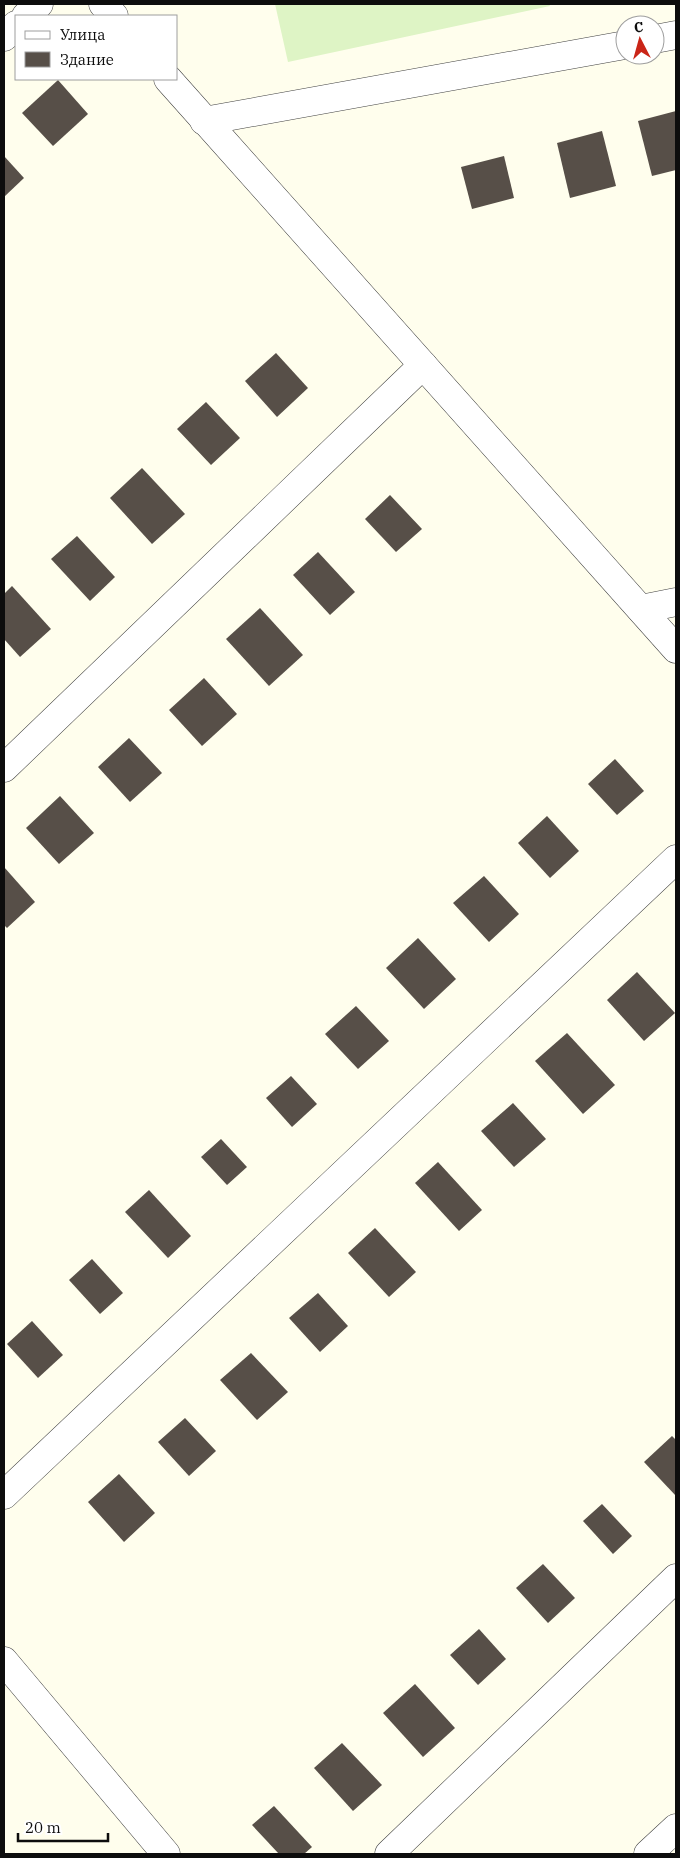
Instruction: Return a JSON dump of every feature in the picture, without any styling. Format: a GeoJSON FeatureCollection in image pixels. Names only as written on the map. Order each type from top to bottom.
{"type":"FeatureCollection","features":[{"type":"Feature","properties":{"kind":"street"},"geometry":{"type":"LineString","coordinates":[[27,15],[39,4]]}},
{"type":"Feature","properties":{"kind":"street"},"geometry":{"type":"LineString","coordinates":[[103,4],[113,15]]}},
{"type":"Feature","properties":{"kind":"street"},"geometry":{"type":"LineString","coordinates":[[4,37],[15,26]]}},
{"type":"Feature","properties":{"kind":"street"},"geometry":{"type":"LineString","coordinates":[[204,121],[615,47]]}},
{"type":"Feature","properties":{"kind":"street"},"geometry":{"type":"LineString","coordinates":[[169,80],[676,649]]}},
{"type":"Feature","properties":{"kind":"street"},"geometry":{"type":"LineString","coordinates":[[4,768],[422,365]]}},
{"type":"Feature","properties":{"kind":"street"},"geometry":{"type":"LineString","coordinates":[[641,609],[676,602]]}},
{"type":"Feature","properties":{"kind":"street"},"geometry":{"type":"LineString","coordinates":[[4,1495],[676,859]]}},
{"type":"Feature","properties":{"kind":"street"},"geometry":{"type":"LineString","coordinates":[[389,1854],[676,1578]]}},
{"type":"Feature","properties":{"kind":"street"},"geometry":{"type":"LineString","coordinates":[[4,1661],[166,1854]]}},
{"type":"Feature","properties":{"kind":"street"},"geometry":{"type":"LineString","coordinates":[[648,1854],[676,1828]]}},
{"type":"Feature","properties":{"kind":"green space"},"geometry":{"type":"Polygon","coordinates":[[[275,4],[549,4],[550,6],[288,62],[275,4]]]}},
{"type":"Feature","properties":{"kind":"building"},"geometry":{"type":"Polygon","coordinates":[[[58,80],[88,114],[53,146],[22,113],[58,80]]]}},
{"type":"Feature","properties":{"kind":"building"},"geometry":{"type":"Polygon","coordinates":[[[676,111],[676,170],[652,176],[638,121],[676,111]]]}},
{"type":"Feature","properties":{"kind":"building"},"geometry":{"type":"Polygon","coordinates":[[[602,131],[616,186],[570,198],[557,143],[602,131]]]}},
{"type":"Feature","properties":{"kind":"building"},"geometry":{"type":"Polygon","coordinates":[[[4,156],[24,178],[4,197],[4,156]]]}},
{"type":"Feature","properties":{"kind":"building"},"geometry":{"type":"Polygon","coordinates":[[[504,156],[514,198],[472,209],[461,167],[504,156]]]}},
{"type":"Feature","properties":{"kind":"building"},"geometry":{"type":"Polygon","coordinates":[[[276,353],[308,388],[277,417],[245,381],[276,353]]]}},
{"type":"Feature","properties":{"kind":"building"},"geometry":{"type":"Polygon","coordinates":[[[206,402],[240,438],[211,465],[177,429],[206,402]]]}},
{"type":"Feature","properties":{"kind":"building"},"geometry":{"type":"Polygon","coordinates":[[[142,468],[185,514],[152,544],[110,498],[142,468]]]}},
{"type":"Feature","properties":{"kind":"building"},"geometry":{"type":"Polygon","coordinates":[[[390,495],[422,529],[396,552],[365,519],[390,495]]]}},
{"type":"Feature","properties":{"kind":"building"},"geometry":{"type":"Polygon","coordinates":[[[77,536],[115,577],[90,601],[51,559],[77,536]]]}},
{"type":"Feature","properties":{"kind":"building"},"geometry":{"type":"Polygon","coordinates":[[[318,552],[355,592],[330,615],[293,575],[318,552]]]}},
{"type":"Feature","properties":{"kind":"building"},"geometry":{"type":"Polygon","coordinates":[[[12,586],[51,629],[20,657],[4,639],[4,594],[12,586]]]}},
{"type":"Feature","properties":{"kind":"building"},"geometry":{"type":"Polygon","coordinates":[[[260,608],[303,655],[269,686],[226,639],[260,608]]]}},
{"type":"Feature","properties":{"kind":"building"},"geometry":{"type":"Polygon","coordinates":[[[204,678],[237,714],[202,746],[169,710],[204,678]]]}},
{"type":"Feature","properties":{"kind":"building"},"geometry":{"type":"Polygon","coordinates":[[[129,738],[162,773],[130,802],[98,767],[129,738]]]}},
{"type":"Feature","properties":{"kind":"building"},"geometry":{"type":"Polygon","coordinates":[[[615,759],[644,791],[617,815],[588,784],[615,759]]]}},
{"type":"Feature","properties":{"kind":"building"},"geometry":{"type":"Polygon","coordinates":[[[60,796],[94,833],[59,864],[26,828],[60,796]]]}},
{"type":"Feature","properties":{"kind":"building"},"geometry":{"type":"Polygon","coordinates":[[[547,816],[579,851],[550,878],[518,843],[547,816]]]}},
{"type":"Feature","properties":{"kind":"building"},"geometry":{"type":"Polygon","coordinates":[[[4,867],[35,902],[7,928],[4,925],[4,867]]]}},
{"type":"Feature","properties":{"kind":"building"},"geometry":{"type":"Polygon","coordinates":[[[484,876],[519,914],[489,942],[453,903],[484,876]]]}},
{"type":"Feature","properties":{"kind":"building"},"geometry":{"type":"Polygon","coordinates":[[[418,938],[456,979],[424,1009],[386,968],[418,938]]]}},
{"type":"Feature","properties":{"kind":"building"},"geometry":{"type":"Polygon","coordinates":[[[637,972],[675,1013],[644,1041],[607,1000],[637,972]]]}},
{"type":"Feature","properties":{"kind":"building"},"geometry":{"type":"Polygon","coordinates":[[[356,1006],[389,1041],[358,1069],[325,1034],[356,1006]]]}},
{"type":"Feature","properties":{"kind":"building"},"geometry":{"type":"Polygon","coordinates":[[[567,1033],[615,1085],[583,1114],[535,1061],[567,1033]]]}},
{"type":"Feature","properties":{"kind":"building"},"geometry":{"type":"Polygon","coordinates":[[[291,1076],[317,1104],[292,1127],[266,1098],[291,1076]]]}},
{"type":"Feature","properties":{"kind":"building"},"geometry":{"type":"Polygon","coordinates":[[[513,1103],[546,1139],[514,1167],[481,1131],[513,1103]]]}},
{"type":"Feature","properties":{"kind":"building"},"geometry":{"type":"Polygon","coordinates":[[[221,1139],[247,1167],[227,1185],[201,1157],[221,1139]]]}},
{"type":"Feature","properties":{"kind":"building"},"geometry":{"type":"Polygon","coordinates":[[[438,1162],[482,1210],[459,1231],[415,1183],[438,1162]]]}},
{"type":"Feature","properties":{"kind":"building"},"geometry":{"type":"Polygon","coordinates":[[[149,1190],[191,1236],[168,1258],[125,1212],[149,1190]]]}},
{"type":"Feature","properties":{"kind":"building"},"geometry":{"type":"Polygon","coordinates":[[[375,1228],[416,1272],[389,1297],[348,1253],[375,1228]]]}},
{"type":"Feature","properties":{"kind":"building"},"geometry":{"type":"Polygon","coordinates":[[[92,1259],[123,1293],[100,1314],[69,1280],[92,1259]]]}},
{"type":"Feature","properties":{"kind":"building"},"geometry":{"type":"Polygon","coordinates":[[[318,1293],[348,1326],[320,1352],[289,1318],[318,1293]]]}},
{"type":"Feature","properties":{"kind":"building"},"geometry":{"type":"Polygon","coordinates":[[[32,1321],[63,1355],[38,1378],[7,1344],[32,1321]]]}},
{"type":"Feature","properties":{"kind":"building"},"geometry":{"type":"Polygon","coordinates":[[[251,1353],[288,1392],[257,1420],[220,1380],[251,1353]]]}},
{"type":"Feature","properties":{"kind":"building"},"geometry":{"type":"Polygon","coordinates":[[[185,1418],[216,1451],[189,1476],[158,1442],[185,1418]]]}},
{"type":"Feature","properties":{"kind":"building"},"geometry":{"type":"Polygon","coordinates":[[[672,1436],[676,1440],[676,1496],[644,1462],[672,1436]]]}},
{"type":"Feature","properties":{"kind":"building"},"geometry":{"type":"Polygon","coordinates":[[[119,1474],[155,1513],[124,1542],[88,1502],[119,1474]]]}},
{"type":"Feature","properties":{"kind":"building"},"geometry":{"type":"Polygon","coordinates":[[[602,1504],[632,1536],[613,1554],[583,1521],[602,1504]]]}},
{"type":"Feature","properties":{"kind":"building"},"geometry":{"type":"Polygon","coordinates":[[[543,1564],[575,1598],[548,1623],[516,1588],[543,1564]]]}},
{"type":"Feature","properties":{"kind":"building"},"geometry":{"type":"Polygon","coordinates":[[[479,1629],[506,1659],[478,1685],[450,1655],[479,1629]]]}},
{"type":"Feature","properties":{"kind":"building"},"geometry":{"type":"Polygon","coordinates":[[[415,1684],[455,1728],[423,1757],[383,1713],[415,1684]]]}},
{"type":"Feature","properties":{"kind":"building"},"geometry":{"type":"Polygon","coordinates":[[[342,1743],[382,1785],[353,1811],[314,1768],[342,1743]]]}},
{"type":"Feature","properties":{"kind":"building"},"geometry":{"type":"Polygon","coordinates":[[[274,1806],[312,1847],[304,1854],[279,1854],[252,1825],[274,1806]]]}}]}
